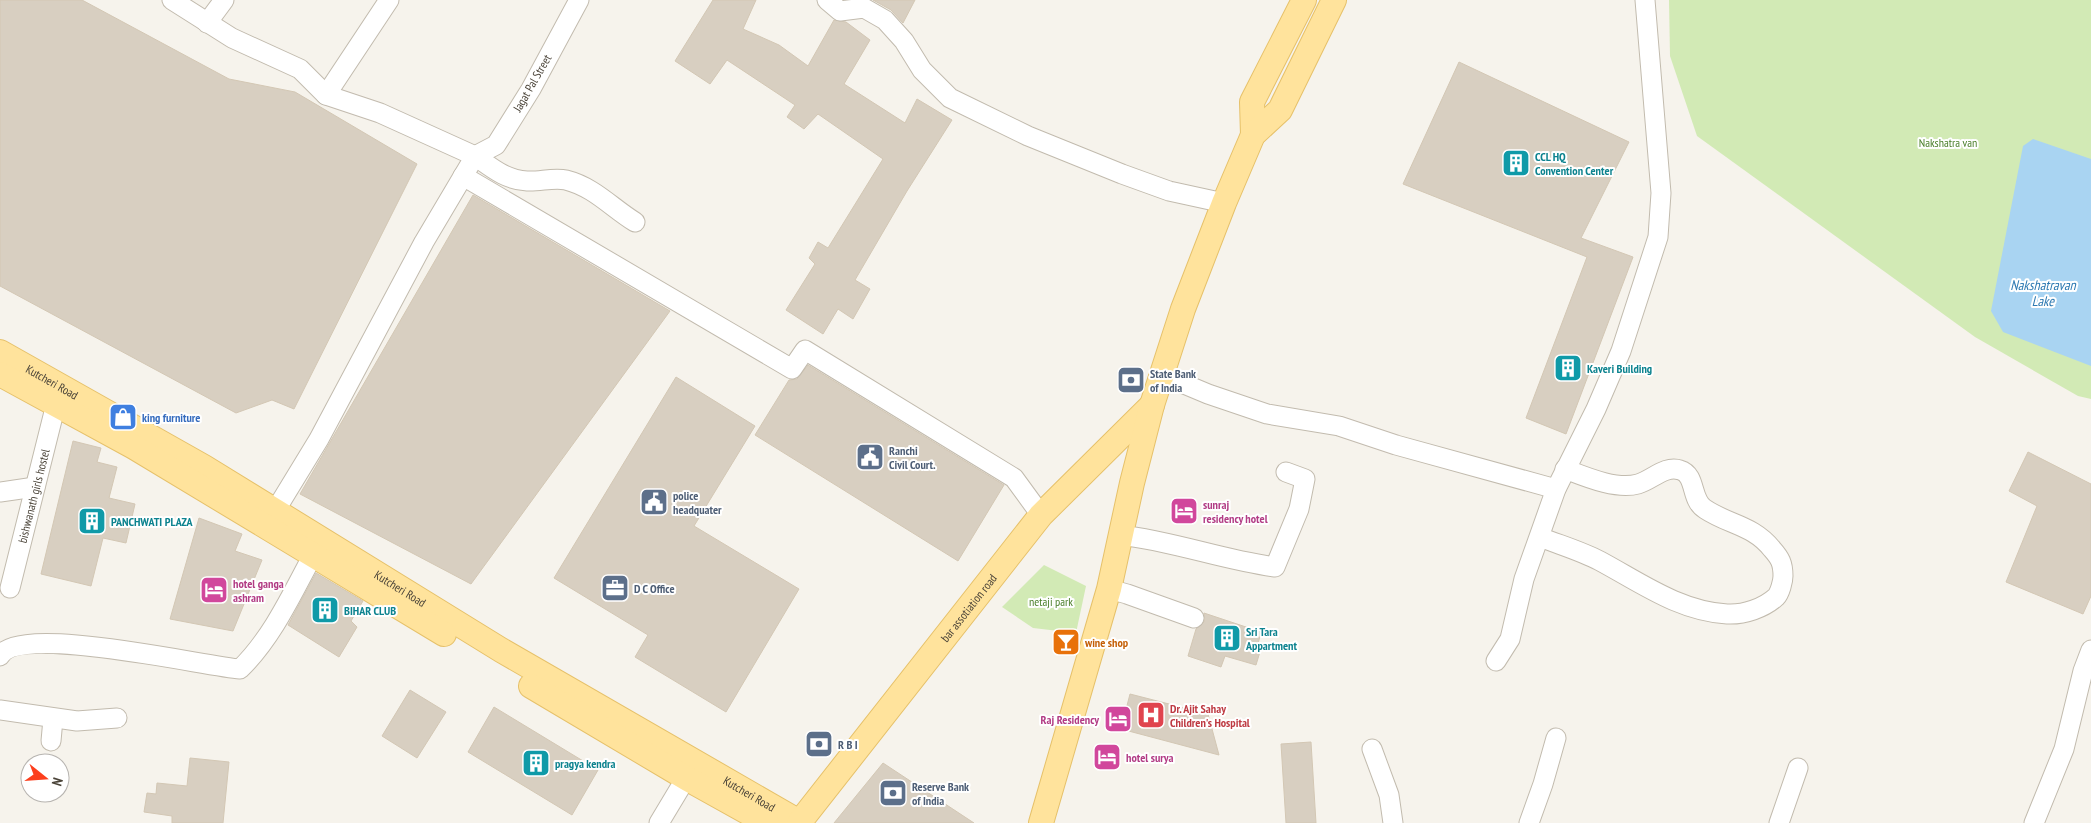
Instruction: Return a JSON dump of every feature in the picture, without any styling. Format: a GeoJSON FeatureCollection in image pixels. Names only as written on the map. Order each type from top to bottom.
{"type":"FeatureCollection","features":[{"type":"Feature","properties":{"kind":"main road"},"geometry":{"type":"LineString","coordinates":[[1253,135],[1252,102],[1303,0]]}},
{"type":"Feature","properties":{"kind":"main road"},"geometry":{"type":"LineString","coordinates":[[1041,823],[1109,589],[1120,535],[1161,372],[1224,203],[1253,135],[1280,110],[1334,0]]}},
{"type":"Feature","properties":{"kind":"main road","name":"Kutcheri Road"},"geometry":{"type":"LineString","coordinates":[[0,352],[204,467],[270,518],[800,823]]}},
{"type":"Feature","properties":{"kind":"main road"},"geometry":{"type":"LineString","coordinates":[[0,374],[270,518],[313,555],[686,778],[767,823]]}},
{"type":"Feature","properties":{"kind":"main road","name":"bar assotiation road"},"geometry":{"type":"LineString","coordinates":[[800,823],[1041,515],[1152,405]]}},
{"type":"Feature","properties":{"kind":"street"},"geometry":{"type":"LineString","coordinates":[[172,0],[232,38],[300,69],[326,95],[380,113],[475,156],[508,178],[526,181],[565,180],[604,197],[620,213],[635,222]]}},
{"type":"Feature","properties":{"kind":"street"},"geometry":{"type":"LineString","coordinates":[[208,23],[224,0]]}},
{"type":"Feature","properties":{"kind":"street"},"geometry":{"type":"LineString","coordinates":[[326,95],[390,0]]}},
{"type":"Feature","properties":{"kind":"street","name":"Jagat Pal Street"},"geometry":{"type":"LineString","coordinates":[[475,156],[496,145],[531,89],[579,0]]}},
{"type":"Feature","properties":{"kind":"street"},"geometry":{"type":"LineString","coordinates":[[827,0],[840,11],[864,8],[884,20],[904,41],[922,70],[950,98],[1028,136],[1122,174],[1168,191],[1224,203]]}},
{"type":"Feature","properties":{"kind":"street"},"geometry":{"type":"LineString","coordinates":[[1496,661],[1510,639],[1524,579],[1556,489],[1596,409],[1621,350],[1658,237],[1661,193],[1644,0]]}},
{"type":"Feature","properties":{"kind":"street"},"geometry":{"type":"LineString","coordinates":[[270,518],[320,439],[424,242],[475,156]]}},
{"type":"Feature","properties":{"kind":"street"},"geometry":{"type":"LineString","coordinates":[[463,176],[792,369],[805,350],[1014,478],[1041,515]]}},
{"type":"Feature","properties":{"kind":"street"},"geometry":{"type":"LineString","coordinates":[[1161,372],[1208,394],[1267,414],[1339,426],[1413,450],[1556,489]]}},
{"type":"Feature","properties":{"kind":"street","name":"bishwanath girls hostel"},"geometry":{"type":"LineString","coordinates":[[10,588],[56,404]]}},
{"type":"Feature","properties":{"kind":"street"},"geometry":{"type":"LineString","coordinates":[[1540,537],[1598,560],[1644,586],[1689,608],[1730,614],[1760,608],[1778,595],[1783,579],[1782,562],[1764,538],[1753,531],[1704,509],[1696,498],[1690,477],[1681,470],[1670,468],[1637,484],[1605,484],[1565,469]]}},
{"type":"Feature","properties":{"kind":"street"},"geometry":{"type":"LineString","coordinates":[[1120,535],[1167,542],[1275,567],[1299,509],[1306,478],[1286,472]]}},
{"type":"Feature","properties":{"kind":"street"},"geometry":{"type":"LineString","coordinates":[[0,492],[13,488],[35,486]]}},
{"type":"Feature","properties":{"kind":"street"},"geometry":{"type":"LineString","coordinates":[[1,654],[8,649],[21,645],[50,643],[96,646],[240,669],[254,656],[268,635],[313,555]]}},
{"type":"Feature","properties":{"kind":"street"},"geometry":{"type":"LineString","coordinates":[[1109,589],[1194,618]]}},
{"type":"Feature","properties":{"kind":"street"},"geometry":{"type":"LineString","coordinates":[[2034,823],[2064,748],[2083,671],[2091,650]]}},
{"type":"Feature","properties":{"kind":"street"},"geometry":{"type":"LineString","coordinates":[[0,710],[53,718],[90,721],[117,718]]}},
{"type":"Feature","properties":{"kind":"street"},"geometry":{"type":"LineString","coordinates":[[51,741],[53,718]]}},
{"type":"Feature","properties":{"kind":"street"},"geometry":{"type":"LineString","coordinates":[[1529,823],[1543,784],[1556,738]]}},
{"type":"Feature","properties":{"kind":"street"},"geometry":{"type":"LineString","coordinates":[[1372,749],[1389,795],[1393,823]]}},
{"type":"Feature","properties":{"kind":"street"},"geometry":{"type":"LineString","coordinates":[[1779,823],[1798,768]]}},
{"type":"Feature","properties":{"kind":"street"},"geometry":{"type":"LineString","coordinates":[[659,823],[686,778]]}},
{"type":"Feature","properties":{"kind":"green space","name":"Nakshatra van"},"geometry":{"type":"Polygon","coordinates":[[[1669,0],[2091,0],[2091,399],[2078,396],[1975,337],[1697,136],[1670,56],[1669,0]]]}},
{"type":"Feature","properties":{"kind":"green space","name":"netaji park"},"geometry":{"type":"Polygon","coordinates":[[[1044,565],[1086,586],[1076,633],[1033,628],[1002,607],[1044,565]]]}},
{"type":"Feature","properties":{"kind":"water","name":"Nakshatravan Lake"},"geometry":{"type":"Polygon","coordinates":[[[2033,139],[2091,159],[2091,366],[2003,332],[1991,311],[2023,146],[2033,139]]]}},
{"type":"Feature","properties":{"kind":"building"},"geometry":{"type":"Polygon","coordinates":[[[0,0],[82,0],[229,79],[295,92],[417,164],[294,409],[272,400],[236,413],[0,286],[0,0]]]}},
{"type":"Feature","properties":{"kind":"building"},"geometry":{"type":"Polygon","coordinates":[[[713,0],[756,0],[743,29],[779,45],[808,66],[834,20],[846,22],[870,40],[844,84],[905,123],[917,99],[952,120],[907,191],[855,280],[870,289],[853,319],[838,309],[823,334],[786,310],[815,264],[809,258],[818,242],[828,248],[883,159],[818,114],[804,129],[787,117],[795,105],[727,60],[710,84],[675,61],[713,0]]]}},
{"type":"Feature","properties":{"kind":"building"},"geometry":{"type":"Polygon","coordinates":[[[873,0],[915,0],[903,23],[891,10],[873,0]]]}},
{"type":"Feature","properties":{"kind":"building","name":"CCL HQ Convention Center"},"geometry":{"type":"Polygon","coordinates":[[[1459,62],[1629,142],[1581,238],[1633,257],[1566,434],[1526,418],[1587,257],[1403,184],[1459,62]]]}},
{"type":"Feature","properties":{"kind":"building"},"geometry":{"type":"Polygon","coordinates":[[[473,195],[670,311],[471,584],[300,494],[473,195]]]}},
{"type":"Feature","properties":{"kind":"building"},"geometry":{"type":"Polygon","coordinates":[[[808,365],[1004,485],[958,561],[755,435],[789,380],[797,379],[808,365]]]}},
{"type":"Feature","properties":{"kind":"building"},"geometry":{"type":"Polygon","coordinates":[[[676,377],[755,426],[694,526],[799,589],[726,712],[635,657],[648,635],[554,578],[676,377]]]}},
{"type":"Feature","properties":{"kind":"building","name":"PANCHWATI PLAZA"},"geometry":{"type":"Polygon","coordinates":[[[73,441],[101,448],[97,462],[117,467],[109,498],[135,504],[126,543],[103,538],[91,586],[41,574],[73,441]]]}},
{"type":"Feature","properties":{"kind":"building"},"geometry":{"type":"Polygon","coordinates":[[[2028,452],[2091,484],[2091,596],[2083,614],[2006,582],[2037,506],[2009,491],[2028,452]]]}},
{"type":"Feature","properties":{"kind":"building","name":"hotel ganga ashram"},"geometry":{"type":"Polygon","coordinates":[[[199,518],[242,534],[235,551],[262,560],[233,631],[170,619],[199,518]]]}},
{"type":"Feature","properties":{"kind":"building","name":"BIHAR CLUB"},"geometry":{"type":"Polygon","coordinates":[[[316,573],[363,601],[351,621],[357,627],[339,657],[288,625],[316,573]]]}},
{"type":"Feature","properties":{"kind":"building","name":"Sri Tara Appartment"},"geometry":{"type":"Polygon","coordinates":[[[1204,613],[1261,632],[1258,644],[1262,645],[1256,665],[1225,656],[1221,667],[1188,656],[1196,629],[1204,622],[1204,613]]]}},
{"type":"Feature","properties":{"kind":"building"},"geometry":{"type":"Polygon","coordinates":[[[410,690],[446,712],[417,758],[382,736],[410,690]]]}},
{"type":"Feature","properties":{"kind":"building"},"geometry":{"type":"Polygon","coordinates":[[[1130,694],[1208,714],[1219,755],[1121,729],[1130,694]]]}},
{"type":"Feature","properties":{"kind":"building","name":"pragya kendra"},"geometry":{"type":"Polygon","coordinates":[[[494,707],[598,770],[572,815],[468,752],[494,707]]]}},
{"type":"Feature","properties":{"kind":"building"},"geometry":{"type":"Polygon","coordinates":[[[1311,742],[1316,823],[1286,823],[1281,744],[1311,742]]]}},
{"type":"Feature","properties":{"kind":"building"},"geometry":{"type":"Polygon","coordinates":[[[190,758],[229,762],[223,823],[172,823],[172,816],[144,812],[147,793],[156,794],[157,783],[187,786],[190,758]]]}},
{"type":"Feature","properties":{"kind":"building","name":"Reserve Bank of India"},"geometry":{"type":"Polygon","coordinates":[[[883,763],[974,823],[834,823],[883,763]]]}},
{"type":"Feature","properties":{"kind":"place","name":"CCL HQ Convention Center"},"geometry":{"type":"Point","coordinates":[1516,163]}},
{"type":"Feature","properties":{"kind":"place","name":"Kaveri Building"},"geometry":{"type":"Point","coordinates":[1568,368]}},
{"type":"Feature","properties":{"kind":"place","name":"State Bank of India"},"geometry":{"type":"Point","coordinates":[1131,380]}},
{"type":"Feature","properties":{"kind":"place","name":"king furniture"},"geometry":{"type":"Point","coordinates":[123,417]}},
{"type":"Feature","properties":{"kind":"place","name":"Ranchi Civil Court."},"geometry":{"type":"Point","coordinates":[870,457]}},
{"type":"Feature","properties":{"kind":"place","name":"police headquater"},"geometry":{"type":"Point","coordinates":[654,502]}},
{"type":"Feature","properties":{"kind":"place","name":"sunraj residency hotel"},"geometry":{"type":"Point","coordinates":[1184,511]}},
{"type":"Feature","properties":{"kind":"place","name":"PANCHWATI PLAZA"},"geometry":{"type":"Point","coordinates":[92,521]}},
{"type":"Feature","properties":{"kind":"place","name":"D C Office"},"geometry":{"type":"Point","coordinates":[615,588]}},
{"type":"Feature","properties":{"kind":"place","name":"hotel ganga ashram"},"geometry":{"type":"Point","coordinates":[214,590]}},
{"type":"Feature","properties":{"kind":"place","name":"BIHAR CLUB"},"geometry":{"type":"Point","coordinates":[325,610]}},
{"type":"Feature","properties":{"kind":"place","name":"Sri Tara Appartment"},"geometry":{"type":"Point","coordinates":[1227,638]}},
{"type":"Feature","properties":{"kind":"place","name":"wine shop"},"geometry":{"type":"Point","coordinates":[1066,642]}},
{"type":"Feature","properties":{"kind":"place","name":"Dr. Ajit Sahay Children's Hospital"},"geometry":{"type":"Point","coordinates":[1151,715]}},
{"type":"Feature","properties":{"kind":"place","name":"Raj Residency"},"geometry":{"type":"Point","coordinates":[1118,719]}},
{"type":"Feature","properties":{"kind":"place","name":"R B I"},"geometry":{"type":"Point","coordinates":[819,744]}},
{"type":"Feature","properties":{"kind":"place","name":"hotel surya"},"geometry":{"type":"Point","coordinates":[1107,757]}},
{"type":"Feature","properties":{"kind":"place","name":"pragya kendra"},"geometry":{"type":"Point","coordinates":[536,763]}},
{"type":"Feature","properties":{"kind":"place","name":"Reserve Bank of India"},"geometry":{"type":"Point","coordinates":[893,793]}}]}
